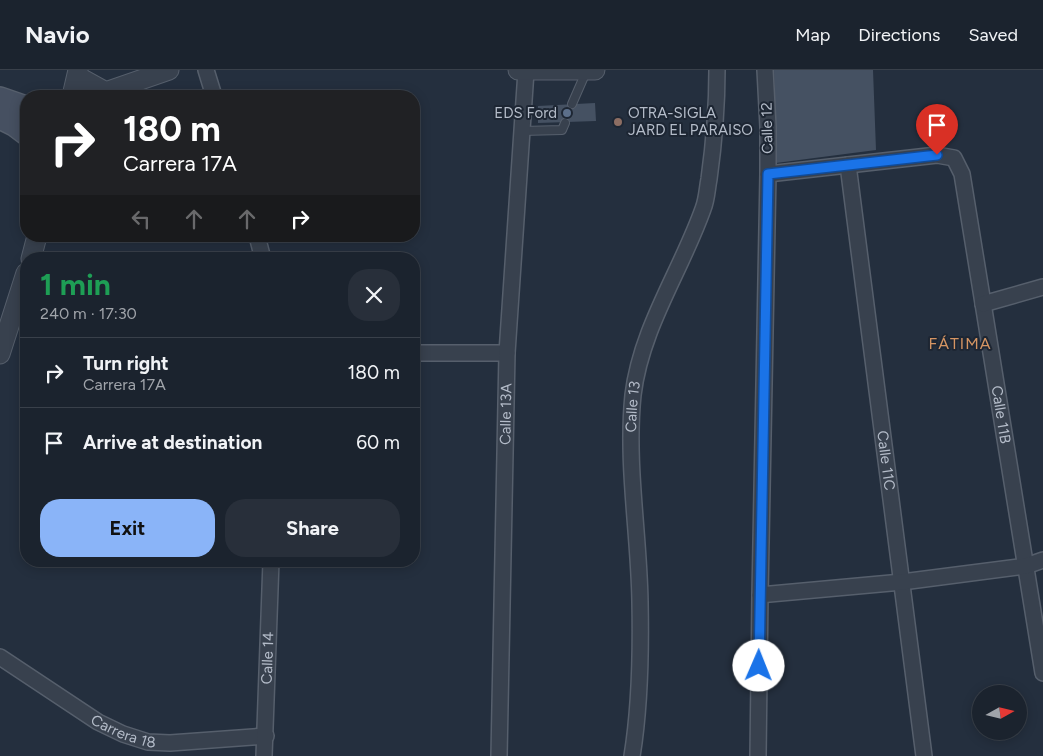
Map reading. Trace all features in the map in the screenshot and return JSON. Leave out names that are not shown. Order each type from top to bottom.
[{"type":"main road","points":[[0,98],[20,105]]},
{"type":"main road","points":[[0,118],[20,130]]},
{"type":"street","points":[[129,90],[169,70]]},
{"type":"street","points":[[206,70],[212,90]]},
{"type":"street","points":[[522,70],[595,70]]},
{"type":"street","name":"Calle 13A","points":[[499,756],[507,353],[522,131],[522,70]]},
{"type":"street","name":"Calle 13","points":[[632,756],[638,722],[640,602],[632,480],[631,432],[634,394],[644,345],[688,248],[704,206],[712,156],[717,70]]},
{"type":"street","name":"Calle 12","points":[[758,756],[768,174],[765,70]]},
{"type":"street","points":[[74,90],[78,73],[96,90]]},
{"type":"street","name":"Calle 11B","points":[[848,165],[937,155],[954,158],[962,174],[1043,673]]},
{"type":"street","points":[[768,174],[848,165]]},
{"type":"street","name":"Calle 11C","points":[[848,165],[924,756]]},
{"type":"street","points":[[983,304],[1043,287]]},
{"type":"street","points":[[0,354],[20,292]]},
{"type":"street","points":[[420,353],[507,353]]},
{"type":"street","points":[[760,595],[902,582],[1026,566],[1043,560]]},
{"type":"street","name":"Calle 14","points":[[264,756],[271,567]]},
{"type":"street","name":"Carrera 18","points":[[0,657],[98,722],[123,734],[148,742],[170,743],[266,736]]},
{"type":"lane","points":[[572,104],[587,71]]},
{"type":"lane","points":[[522,131],[562,130],[564,122]]},
{"type":"building","points":[[774,70],[873,70],[876,150],[776,163]]},
{"type":"building","name":"EDS Ford","points":[[595,103],[596,121],[538,123],[538,106]]},
{"type":"place","name":"EDS Ford","points":[[567,113]]},
{"type":"place","name":"OTRA-SIGLA JARD EL PARAISO","points":[[618,122]]},
{"type":"district","name":"FÁTIMA","points":[[960,343]]},
{"type":"route","points":[[759,666],[768,174],[937,155]]}]
